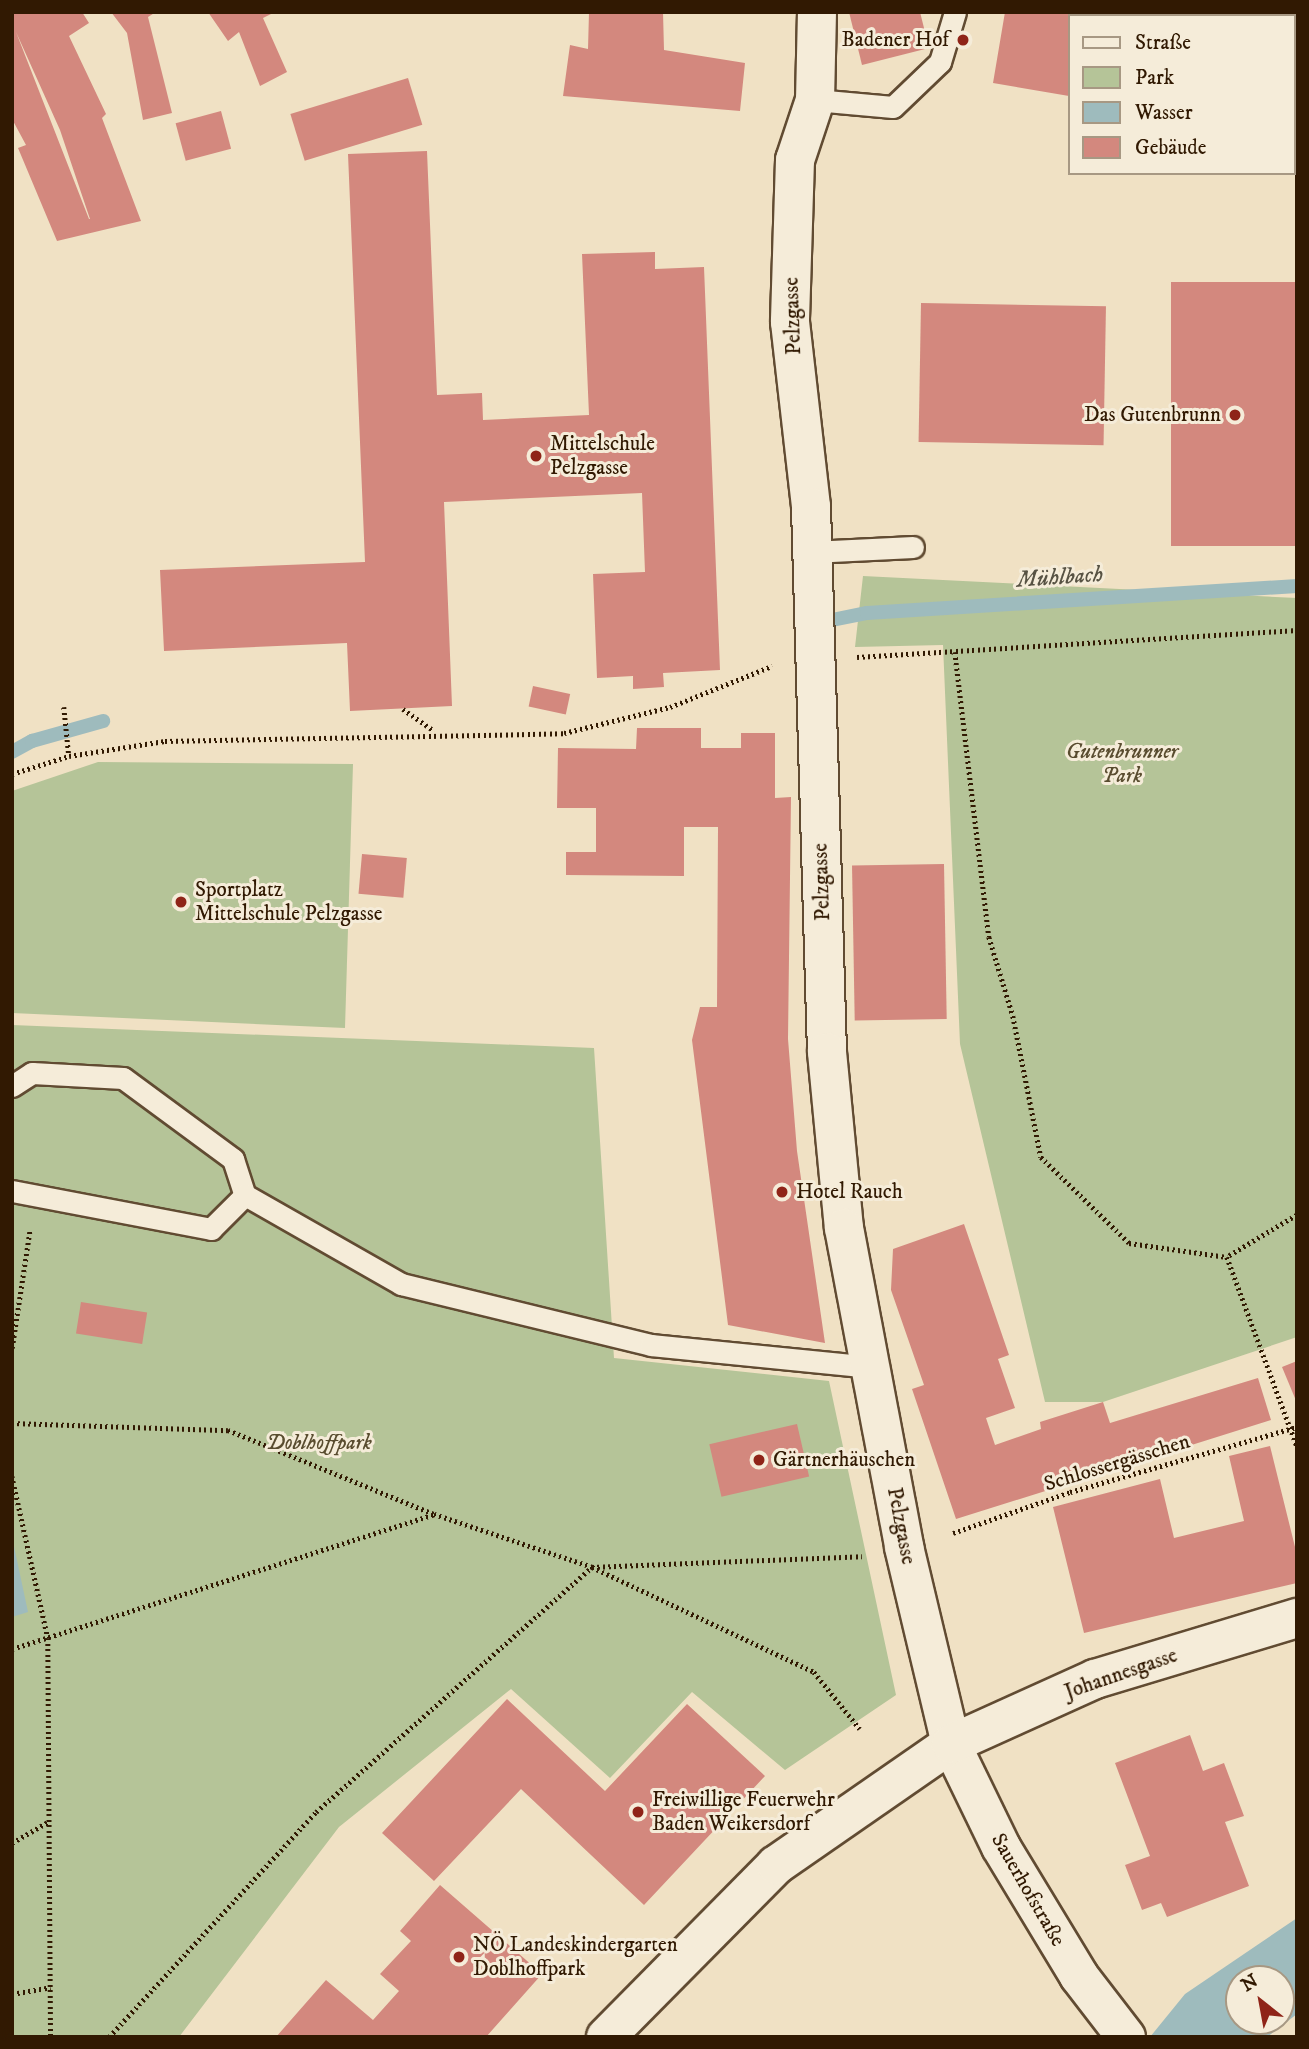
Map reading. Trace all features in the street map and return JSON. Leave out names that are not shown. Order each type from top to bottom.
[{"type":"street","name":"Pelzgasse","points":[[817,12],[815,100],[795,160],[790,322],[811,507],[827,1052],[844,1228],[904,1547],[951,1744]]},
{"type":"street","name":"Johannesgasse","points":[[606,2037],[776,1865],[951,1744],[1095,1679],[1297,1618]]},
{"type":"street","name":"Sauerhofstraße","points":[[951,1744],[1001,1847],[1079,1976],[1122,2033]]},
{"type":"lane","points":[[815,100],[893,107],[940,62],[955,12]]},
{"type":"lane","points":[[811,552],[913,547]]},
{"type":"lane","points":[[12,1086],[32,1073],[122,1078],[233,1159],[245,1195],[401,1284],[651,1345],[871,1367]]},
{"type":"lane","points":[[12,1191],[211,1229],[245,1195]]},
{"type":"path","points":[[12,774],[69,756],[165,741],[435,732],[564,733],[670,707],[762,668],[815,659],[1297,630]]},
{"type":"path","points":[[955,652],[989,937],[1013,1016],[1041,1157],[1129,1243],[1227,1257],[1297,1215]]},
{"type":"path","points":[[64,708],[69,756]]},
{"type":"path","points":[[403,709],[435,732]]},
{"type":"path","points":[[12,1348],[35,1197]]},
{"type":"path","points":[[1227,1257],[1294,1428],[1297,1446]]},
{"type":"path","points":[[12,1423],[228,1430],[434,1514],[592,1567],[814,1672],[860,1729]]},
{"type":"path","name":"Schlossergässchen","points":[[953,1533],[1070,1492],[1294,1428]]},
{"type":"path","points":[[12,1476],[48,1638],[51,2037]]},
{"type":"path","points":[[12,1649],[434,1514]]},
{"type":"path","points":[[109,2037],[316,1812],[592,1567],[866,1555]]},
{"type":"path","points":[[12,1843],[48,1822]]},
{"type":"path","points":[[12,1994],[50,1987]]},
{"type":"green space","name":"Gutenbrunner Park","points":[[863,576],[1297,598],[1297,1337],[1103,1402],[1045,1402],[960,1044],[943,645],[855,647]]},
{"type":"green space","name":"Sportplatz Mittelschule Pelzgasse","points":[[98,762],[353,764],[345,1028],[12,1013],[12,791]]},
{"type":"green space","name":"Doblhoffpark","points":[[12,1025],[594,1048],[614,1358],[829,1381],[896,1695],[785,1770],[692,1692],[610,1778],[511,1689],[339,1827],[179,2037],[12,2037]]},
{"type":"water","points":[[12,1537],[28,1612],[12,1617]]},
{"type":"water","points":[[1297,1918],[1295,2016],[1295,1965],[1228,1965]]},
{"type":"water","points":[[1225,1967],[1225,2035],[1270,2035],[1267,2037],[1150,2037],[1185,1994]]},
{"type":"building","points":[[17,12],[82,12],[89,23],[69,36],[106,114],[102,118],[141,221],[57,241],[18,148],[26,145],[12,119],[12,15]],"holes":[[[16,32],[60,130],[90,219]]]},
{"type":"building","points":[[111,12],[156,12],[148,17],[172,113],[143,120],[127,33]]},
{"type":"building","points":[[208,12],[275,12],[263,18],[287,72],[260,86],[239,32],[228,41]]},
{"type":"building","points":[[589,12],[663,12],[664,50],[745,63],[740,111],[563,96],[570,45],[588,49]]},
{"type":"building","points":[[849,12],[920,12],[929,48],[862,65]]},
{"type":"building","points":[[1005,12],[1116,12],[1068,14],[1068,96],[993,83]]},
{"type":"building","points":[[408,78],[422,125],[305,161],[290,114]]},
{"type":"building","points":[[221,111],[231,149],[186,161],[176,123]]},
{"type":"building","name":"Mittelschule Pelzgasse","points":[[427,151],[437,395],[482,393],[483,420],[589,415],[582,254],[655,252],[655,269],[704,267],[720,670],[663,673],[664,687],[633,689],[633,676],[597,678],[593,574],[645,572],[642,493],[444,502],[452,706],[350,711],[347,643],[164,651],[160,570],[365,562],[348,154]]},
{"type":"building","name":"Das Gutenbrunn","points":[[1171,282],[1297,282],[1297,546],[1171,546]]},
{"type":"building","points":[[921,303],[1106,306],[1104,445],[919,442]]},
{"type":"building","points":[[533,686],[570,694],[566,714],[529,707]]},
{"type":"building","points":[[637,728],[701,728],[701,748],[741,748],[741,733],[775,733],[775,798],[791,797],[788,1039],[797,1151],[825,1343],[728,1325],[692,1040],[700,1007],[717,1007],[718,827],[684,827],[684,876],[566,875],[566,852],[596,852],[596,808],[557,808],[558,748],[636,749]]},
{"type":"building","points":[[362,854],[407,858],[403,898],[359,894]]},
{"type":"building","points":[[944,864],[947,1019],[855,1021],[852,866]]},
{"type":"building","points":[[964,1224],[1009,1355],[998,1359],[1015,1408],[986,1418],[995,1445],[1041,1429],[1040,1422],[1103,1402],[1110,1423],[1258,1378],[1271,1420],[956,1519],[912,1389],[924,1385],[891,1290],[893,1249]]},
{"type":"building","points":[[81,1302],[147,1312],[142,1344],[76,1334]]},
{"type":"building","points":[[1297,1361],[1297,1403],[1282,1367]]},
{"type":"building","name":"Gärtnerhäuschen","points":[[797,1424],[809,1477],[721,1497],[709,1444]]},
{"type":"building","points":[[1270,1446],[1297,1555],[1297,1583],[1084,1633],[1053,1507],[1160,1479],[1174,1538],[1244,1521],[1229,1456]]},
{"type":"building","name":"Freiwillige Feuerwehr Baden Weikersdorf","points":[[507,1699],[605,1791],[687,1704],[765,1776],[644,1905],[521,1789],[434,1881],[382,1833]]},
{"type":"building","points":[[1190,1735],[1203,1771],[1224,1763],[1244,1816],[1225,1822],[1249,1886],[1167,1917],[1161,1903],[1142,1910],[1125,1865],[1150,1856],[1115,1763]]},
{"type":"building","name":"NÖ Landeskindergarten Doblhoffpark","points":[[440,1885],[542,1974],[486,2037],[276,2037],[326,1980],[373,2020],[399,1991],[380,1974],[411,1941],[400,1931]]},
{"type":"waterway","name":"Mühlbach","points":[[827,621],[867,613],[1297,586]]},
{"type":"waterway","name":"Mühlbach","points":[[12,752],[32,741],[103,721]]},
{"type":"place","name":"Badener Hof","points":[[963,40]]},
{"type":"place","name":"Das Gutenbrunn","points":[[1235,415]]},
{"type":"place","name":"Mittelschule Pelzgasse","points":[[536,456]]},
{"type":"place","name":"Sportplatz Mittelschule Pelzgasse","points":[[181,902]]},
{"type":"place","name":"Hotel Rauch","points":[[782,1192]]},
{"type":"place","name":"Gärtnerhäuschen","points":[[759,1460]]},
{"type":"place","name":"Freiwillige Feuerwehr Baden Weikersdorf","points":[[638,1812]]},
{"type":"place","name":"NÖ Landeskindergarten Doblhoffpark","points":[[459,1957]]}]
